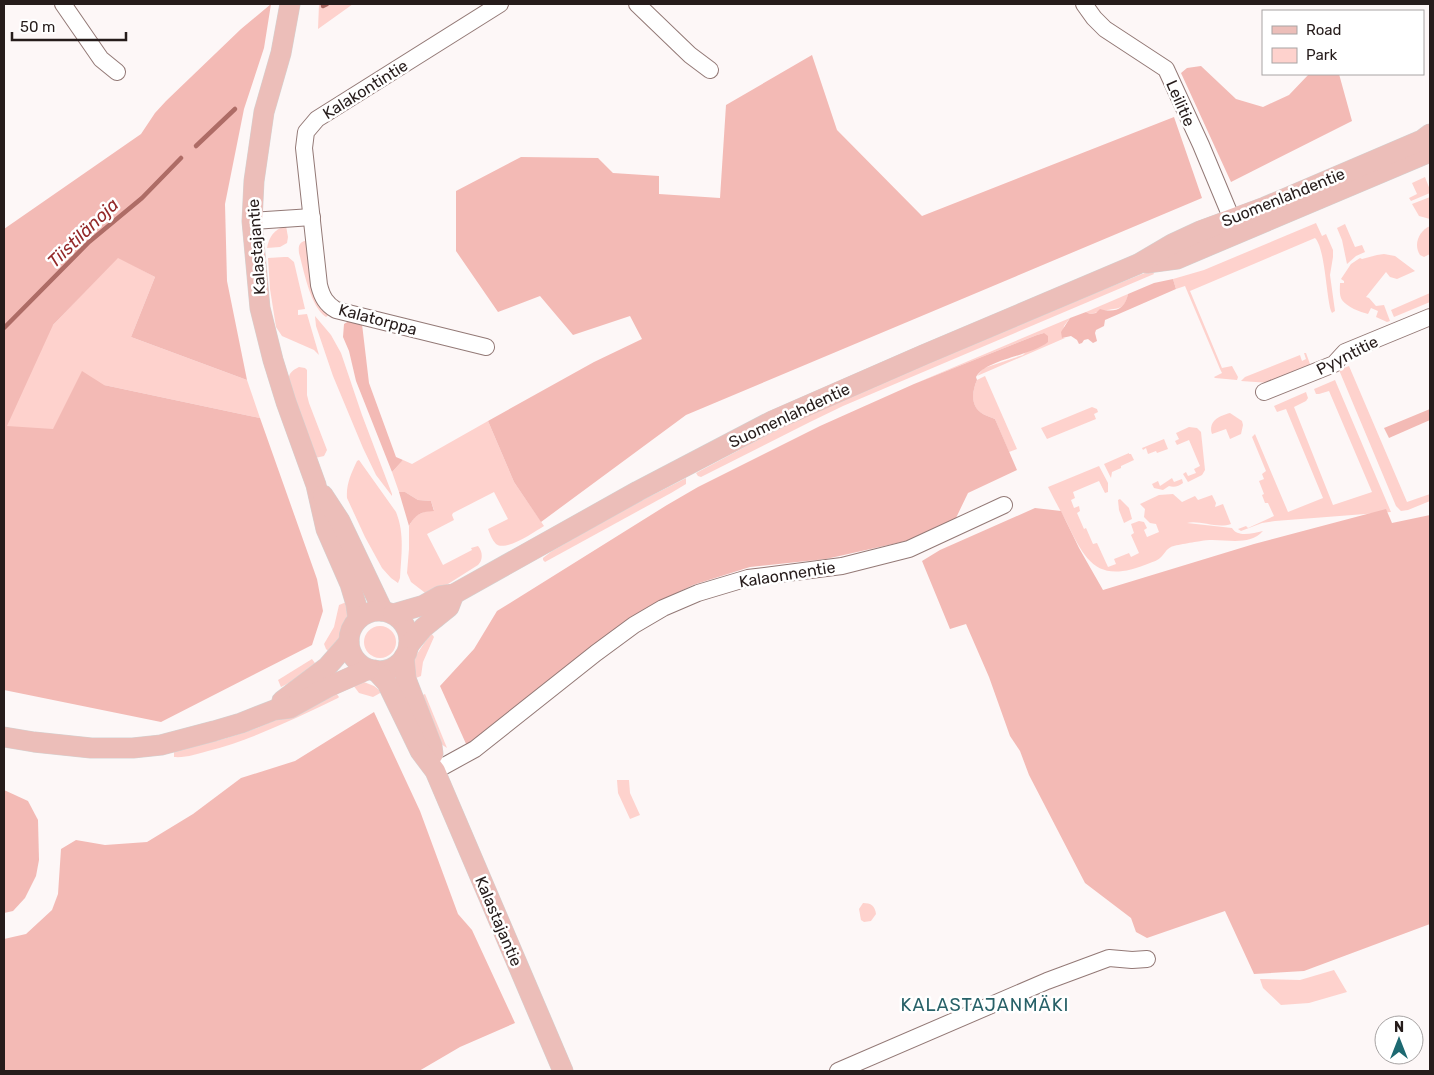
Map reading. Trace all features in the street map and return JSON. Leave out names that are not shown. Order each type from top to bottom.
[{"type":"main road","name":"Kalastajantie","points":[[290,4],[281,53],[264,112],[255,169],[252,221],[260,308],[286,402],[316,485],[326,529],[350,584],[358,619]]},
{"type":"main road","name":"Suomenlahdentie","points":[[1235,226],[1265,206],[1422,140],[1430,134]]},
{"type":"main road","name":"Suomenlahdentie","points":[[388,612],[424,604],[440,596],[454,594],[638,491],[772,421],[1138,264],[1172,244],[1235,226],[1430,152]]},
{"type":"main road","name":"Kalastajantie","points":[[316,485],[340,521],[388,612]]},
{"type":"main road","name":"Suomenlahdentie","points":[[406,651],[423,628],[449,607],[454,594]]},
{"type":"main road","points":[[4,737],[91,748],[133,748],[161,745],[242,723],[274,710],[290,708],[328,687],[372,670],[382,670],[395,666],[406,651],[409,638],[404,624],[388,612],[369,612],[358,619],[351,630],[349,642],[351,651],[361,665],[372,670]]},
{"type":"main road","points":[[274,710],[286,697],[327,667],[349,642]]},
{"type":"main road","name":"Kalastajantie","points":[[406,651],[406,679],[432,746],[435,771]]},
{"type":"main road","name":"Kalastajantie","points":[[372,670],[387,683],[420,751],[435,771],[563,1071]]},
{"type":"street","points":[[63,4],[101,59],[117,72]]},
{"type":"street","name":"Kalakontintie","points":[[312,217],[304,148],[306,132],[317,120],[500,4]]},
{"type":"street","points":[[637,4],[690,55],[710,70]]},
{"type":"street","name":"Leilitie","points":[[1084,4],[1105,29],[1166,69],[1235,226]]},
{"type":"street","points":[[252,221],[312,217]]},
{"type":"street","name":"Kalatorppa","points":[[312,217],[319,285],[323,298],[331,307],[336,310],[486,347]]},
{"type":"street","name":"Pyyntitie","points":[[1264,392],[1334,364],[1345,352],[1430,317]]},
{"type":"street","name":"Kalaonnentie","points":[[435,771],[475,749],[596,653],[634,625],[663,608],[698,593],[748,578],[842,566],[909,549],[1004,505]]},
{"type":"street","points":[[838,1071],[1047,981],[1109,958],[1147,959]]},
{"type":"green space","points":[[319,4],[353,4],[318,29]]},
{"type":"green space","points":[[1425,177],[1430,193],[1411,201],[1409,198],[1417,194],[1412,183]]},
{"type":"green space","points":[[1430,197],[1430,219],[1419,216],[1412,204]]},
{"type":"green space","points":[[1316,223],[1322,236],[1326,234],[1333,250],[1330,275],[1335,311],[1332,313],[1321,251],[1315,238],[1190,291],[1222,368],[1232,366],[1238,377],[1237,380],[1215,378],[1222,373],[1185,286],[1176,289],[1173,279],[1204,270]]},
{"type":"green space","points":[[1345,224],[1355,247],[1362,245],[1365,252],[1356,256],[1347,264],[1342,240],[1337,228]]},
{"type":"green space","points":[[286,226],[287,243],[280,247],[267,248],[273,234],[278,229]]},
{"type":"green space","points":[[1430,226],[1430,254],[1424,257],[1418,251],[1417,242],[1420,234]]},
{"type":"green space","points":[[308,240],[330,314],[326,317],[320,312],[312,297],[299,253],[300,244]]},
{"type":"green space","points":[[1384,254],[1395,256],[1415,271],[1397,279],[1390,277],[1386,272],[1366,297],[1376,306],[1384,305],[1390,321],[1387,322],[1376,317],[1378,311],[1371,308],[1368,314],[1358,311],[1344,303],[1340,296],[1340,283],[1344,283],[1341,279],[1351,264],[1360,258]]},
{"type":"green space","points":[[118,257],[155,277],[131,337],[247,380],[260,418],[104,385],[4,538],[4,339],[53,325]]},
{"type":"green space","points":[[288,257],[294,262],[305,309],[298,310],[298,315],[307,314],[319,355],[314,350],[282,336],[276,327],[270,289],[268,258]]},
{"type":"green space","points":[[1152,270],[1154,274],[843,406],[701,477],[696,473],[831,404]]},
{"type":"green space","points":[[1430,293],[1430,302],[1394,317],[1391,310]]},
{"type":"green space","points":[[1128,294],[1125,303],[1121,307],[1090,314],[1086,312]]},
{"type":"green space","points":[[315,316],[331,335],[341,353],[392,496],[376,475],[363,448],[333,376],[316,326]]},
{"type":"green space","points":[[1070,318],[1064,326],[1062,338],[1065,338],[977,376],[984,368],[1023,355],[1044,333],[914,384]]},
{"type":"green space","points":[[1304,353],[1306,353],[1310,364],[1309,367],[1270,383],[1241,381],[1245,377],[1300,355],[1302,361],[1306,359]]},
{"type":"green space","points":[[1349,366],[1407,502],[1430,494],[1430,501],[1408,510],[1401,511],[1396,506],[1339,370]]},
{"type":"green space","points":[[299,367],[307,370],[307,395],[327,450],[324,456],[315,458],[288,382],[291,373]]},
{"type":"green space","points":[[985,376],[1017,449],[1009,452],[995,419],[979,411],[974,403],[975,384],[977,380]]},
{"type":"green space","points":[[1335,380],[1391,512],[1275,521],[1262,523],[1241,531],[1238,529],[1246,526],[1248,528],[1274,516],[1262,495],[1264,494],[1259,481],[1264,479],[1262,474],[1266,471],[1252,437],[1255,434],[1288,512],[1323,498],[1286,409],[1277,412],[1274,406],[1306,392],[1308,398],[1306,401],[1294,407],[1333,505],[1372,492],[1329,391],[1316,394],[1314,389]]},
{"type":"green space","points":[[1092,407],[1097,409],[1098,412],[1094,414],[1096,419],[1047,439],[1041,428]]},
{"type":"green space","points":[[1230,413],[1242,421],[1241,434],[1230,439],[1226,429],[1212,434],[1213,422]]},
{"type":"green space","points":[[488,421],[514,482],[544,526],[513,543],[501,546],[496,544],[488,529],[508,519],[494,492],[453,513],[454,520],[427,534],[443,565],[472,550],[471,548],[478,546],[482,553],[482,558],[478,565],[429,596],[411,582],[407,573],[409,526],[415,516],[434,510],[431,501],[418,500],[405,492],[399,492],[392,472],[403,460],[412,464]]},
{"type":"green space","points":[[1189,427],[1197,428],[1201,432],[1205,470],[1202,475],[1188,482],[1183,474],[1186,472],[1188,476],[1196,473],[1194,469],[1200,466],[1189,440],[1177,445],[1175,441],[1179,439],[1176,433]]},
{"type":"green space","points":[[1164,439],[1168,449],[1148,454],[1146,448],[1143,450],[1142,448]]},
{"type":"green space","points":[[1129,453],[1134,460],[1112,472],[1111,478],[1104,464]]},
{"type":"green space","points":[[359,460],[396,512],[399,520],[402,545],[398,583],[382,568],[347,498],[349,479]]},
{"type":"green space","points":[[1099,466],[1108,483],[1108,492],[1105,493],[1099,481],[1073,492],[1075,498],[1071,500],[1074,508],[1079,506],[1080,511],[1077,513],[1084,529],[1086,528],[1093,544],[1097,543],[1108,567],[1116,564],[1114,559],[1129,553],[1131,557],[1139,553],[1131,535],[1134,533],[1131,524],[1139,521],[1144,522],[1147,528],[1144,530],[1147,537],[1159,532],[1156,524],[1150,523],[1144,517],[1145,509],[1140,504],[1159,495],[1173,494],[1182,502],[1195,496],[1198,500],[1212,495],[1216,503],[1215,507],[1223,504],[1231,524],[1220,526],[1187,523],[1232,528],[1242,534],[1263,531],[1257,536],[1242,541],[1209,540],[1177,545],[1169,548],[1159,559],[1151,563],[1133,569],[1107,571],[1088,559],[1048,487]]},
{"type":"green space","points":[[686,478],[686,484],[671,493],[545,562],[543,560],[552,551],[627,508]]},
{"type":"green space","points":[[1172,478],[1174,482],[1182,479],[1183,483],[1173,487],[1169,486],[1163,490],[1154,488],[1152,484],[1158,481],[1160,486]]},
{"type":"green space","points":[[1120,499],[1129,508],[1132,519],[1124,523],[1119,510],[1118,500]]},
{"type":"green space","points":[[349,601],[344,628],[330,653],[324,644],[334,627],[339,605]]},
{"type":"green space","points":[[380,626],[386,627],[391,631],[395,636],[395,648],[391,653],[386,657],[380,658],[374,657],[369,653],[365,648],[364,642],[365,636],[369,631],[374,627]]},
{"type":"green space","points":[[431,633],[434,637],[423,662],[421,676],[411,680],[412,664]]},
{"type":"green space","points":[[312,659],[317,666],[281,687],[278,680]]},
{"type":"green space","points":[[359,680],[374,686],[382,692],[373,697],[359,693],[350,681]]},
{"type":"green space","points":[[334,690],[338,698],[274,728],[191,756],[174,757],[174,751],[216,741],[257,728]]},
{"type":"green space","points":[[425,694],[447,748],[438,742],[418,697]]},
{"type":"green space","points":[[617,780],[629,780],[630,793],[640,815],[630,819],[618,793]]},
{"type":"green space","points":[[863,903],[870,904],[875,909],[876,914],[871,921],[864,922],[861,920],[859,909]]},
{"type":"green space","points":[[1334,970],[1347,992],[1309,1003],[1281,1005],[1263,988],[1260,979],[1300,980]]},
{"type":"shaded area","points":[[271,4],[264,48],[244,109],[225,204],[227,281],[247,380],[131,337],[155,277],[118,258],[53,325],[7,426],[53,429],[82,371],[104,385],[260,418],[317,579],[323,611],[312,645],[161,722],[4,690],[4,229],[141,134],[155,113],[166,101],[241,29]]},
{"type":"shaded area","points":[[812,55],[837,130],[922,216],[1174,117],[1202,198],[686,415],[541,522],[514,482],[488,421],[594,362],[642,339],[630,316],[573,335],[540,296],[498,312],[456,251],[456,191],[521,157],[598,158],[613,173],[659,176],[659,194],[720,198],[726,105]]},
{"type":"shaded area","points":[[1201,66],[1236,99],[1263,107],[1289,95],[1308,75],[1339,75],[1352,121],[1231,182],[1181,73],[1187,68]]},
{"type":"shaded area","points":[[1173,279],[1176,289],[1105,320],[1104,326],[1096,330],[1097,341],[1093,343],[1088,339],[1079,344],[1071,336],[1062,338],[1061,332],[1070,318],[1086,312],[1090,314],[1096,313],[1100,309],[1110,311],[1118,309],[1124,304],[1128,294],[1154,283]]},
{"type":"shaded area","points":[[349,321],[362,324],[369,383],[396,457],[403,460],[392,472],[356,381],[349,351],[343,337],[344,324]]},
{"type":"shaded area","points":[[1044,333],[1048,336],[1048,342],[1031,351],[989,366],[976,377],[974,403],[979,411],[995,419],[1017,470],[968,493],[955,520],[906,541],[826,559],[750,567],[693,585],[646,608],[467,746],[440,686],[474,649],[497,611],[698,487],[820,426],[914,384]]},
{"type":"shaded area","points":[[1430,409],[1430,420],[1389,438],[1384,428]]},
{"type":"shaded area","points":[[399,492],[405,492],[418,500],[431,501],[434,511],[419,514],[409,526]]},
{"type":"shaded area","points":[[1035,508],[1061,511],[1103,590],[1254,544],[1386,509],[1392,523],[1430,515],[1430,924],[1304,971],[1254,974],[1225,911],[1147,938],[1136,932],[1131,918],[1085,883],[1029,775],[1020,751],[1010,736],[989,677],[966,624],[950,629],[922,561],[940,550]]},
{"type":"shaded area","points":[[374,712],[420,811],[458,914],[472,930],[515,1023],[460,1047],[419,1071],[4,1071],[4,939],[26,934],[52,910],[58,894],[61,849],[76,840],[105,845],[147,842],[193,814],[241,778],[295,761]]},
{"type":"shaded area","points":[[4,790],[28,801],[38,820],[39,860],[36,876],[25,898],[13,911],[4,913]]},
{"type":"waterway","name":"Tiistilänoja","points":[[323,6],[327,4]]},
{"type":"waterway","name":"Tiistilänoja","points":[[196,146],[235,109]]},
{"type":"waterway","name":"Tiistilänoja","points":[[4,328],[89,242],[142,198],[181,158]]},
{"type":"district","name":"KALASTAJANMÄKI","points":[[985,1005]]}]
